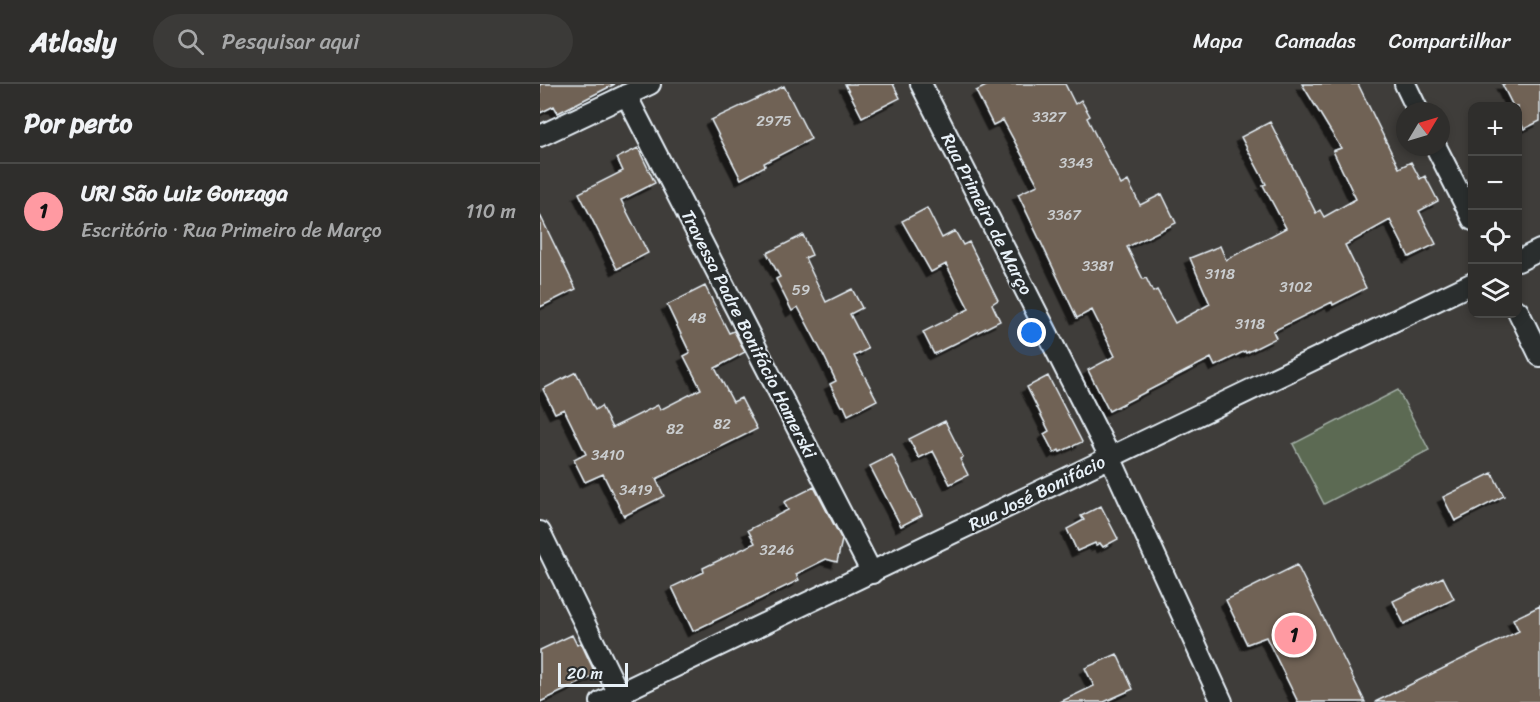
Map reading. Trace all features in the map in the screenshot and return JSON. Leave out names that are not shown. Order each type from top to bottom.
[{"type":"street","points":[[540,136],[650,84]]},
{"type":"street","name":"Rua Primeiro de Março","points":[[921,84],[1110,457],[1222,702]]},
{"type":"street","points":[[1405,84],[1414,102]]},
{"type":"street","name":"Travessa Padre Bonifácio Hamerski","points":[[626,95],[872,573]]},
{"type":"street","points":[[1441,156],[1468,210]]},
{"type":"street","points":[[1522,259],[1540,250]]},
{"type":"street","name":"Rua José Bonifácio","points":[[601,702],[621,698],[1110,457],[1468,285]]},
{"type":"street","points":[[1522,318],[1540,357]]},
{"type":"street","points":[[540,532],[621,698]]},
{"type":"green space","points":[[1398,390],[1429,450],[1324,504],[1293,444]]},
{"type":"building","points":[[540,84],[615,84],[558,113],[554,106],[540,113]]},
{"type":"building","points":[[845,84],[893,84],[900,98],[862,117]]},
{"type":"building","points":[[990,84],[1065,84],[1075,104],[1081,100],[1090,116],[1087,118],[1121,185],[1128,181],[1140,205],[1162,194],[1176,223],[1127,247],[1143,279],[1146,278],[1153,292],[1157,290],[1175,323],[1210,304],[1190,258],[1220,246],[1226,260],[1286,228],[1241,137],[1270,122],[1316,213],[1320,210],[1324,217],[1356,199],[1333,151],[1341,148],[1302,84],[1358,84],[1399,168],[1411,162],[1420,179],[1425,176],[1438,201],[1419,211],[1436,244],[1409,257],[1390,220],[1345,245],[1366,288],[1273,331],[1276,338],[1246,353],[1245,351],[1215,366],[1211,358],[1109,411],[1088,370],[1115,356],[1092,310],[1077,318],[1018,194],[1038,185],[1003,120],[993,125],[976,91]]},
{"type":"building","points":[[1502,84],[1540,84],[1540,121],[1524,129],[1522,102],[1511,102]]},
{"type":"building","points":[[784,86],[811,139],[764,163],[765,166],[741,179],[711,120]]},
{"type":"building","points":[[638,148],[655,183],[621,200],[648,253],[617,269],[579,193],[623,171],[617,158]]},
{"type":"building","points":[[927,208],[942,238],[955,231],[963,245],[969,242],[998,300],[992,304],[1000,321],[934,354],[923,332],[969,309],[946,264],[931,272],[902,221]]},
{"type":"building","points":[[540,215],[576,289],[540,307]]},
{"type":"building","points":[[803,235],[812,255],[805,258],[826,302],[852,289],[862,308],[850,314],[868,349],[854,356],[877,400],[848,415],[830,384],[836,381],[824,356],[798,307],[792,311],[776,279],[780,277],[767,253]]},
{"type":"building","points":[[705,286],[729,333],[734,331],[745,352],[715,368],[733,402],[741,398],[757,429],[656,479],[664,496],[624,516],[603,474],[585,482],[574,460],[586,454],[564,409],[555,413],[543,389],[576,372],[595,410],[601,406],[612,428],[658,405],[660,410],[701,389],[684,356],[690,353],[667,305]]},
{"type":"building","points":[[1048,376],[1082,442],[1054,453],[1044,434],[1049,431],[1027,387]]},
{"type":"building","points":[[945,421],[963,457],[960,459],[968,475],[950,484],[933,451],[919,458],[909,439]]},
{"type":"building","points":[[892,455],[922,515],[901,526],[870,466]]},
{"type":"building","points":[[1492,473],[1504,496],[1455,521],[1443,497]]},
{"type":"building","points":[[814,487],[842,540],[837,562],[826,559],[796,574],[799,580],[693,631],[672,587],[704,572],[703,568],[755,543],[748,530],[788,510],[784,502]]},
{"type":"building","points":[[1101,506],[1118,539],[1103,547],[1100,543],[1096,545],[1095,543],[1077,551],[1067,529],[1084,520],[1081,516]]},
{"type":"building","points":[[1297,565],[1365,702],[1298,702],[1266,637],[1247,644],[1226,600]]},
{"type":"building","points":[[1443,577],[1454,599],[1404,624],[1393,601]]},
{"type":"building","points":[[1540,606],[1540,702],[1375,702],[1519,631],[1513,619]]},
{"type":"building","points":[[572,635],[577,645],[581,643],[596,675],[540,702],[540,650]]},
{"type":"building","points":[[1117,654],[1133,689],[1104,702],[1060,702],[1094,686],[1085,668]]},
{"type":"place","name":"URI São Luiz Gonzaga","points":[[1294,635]]}]
